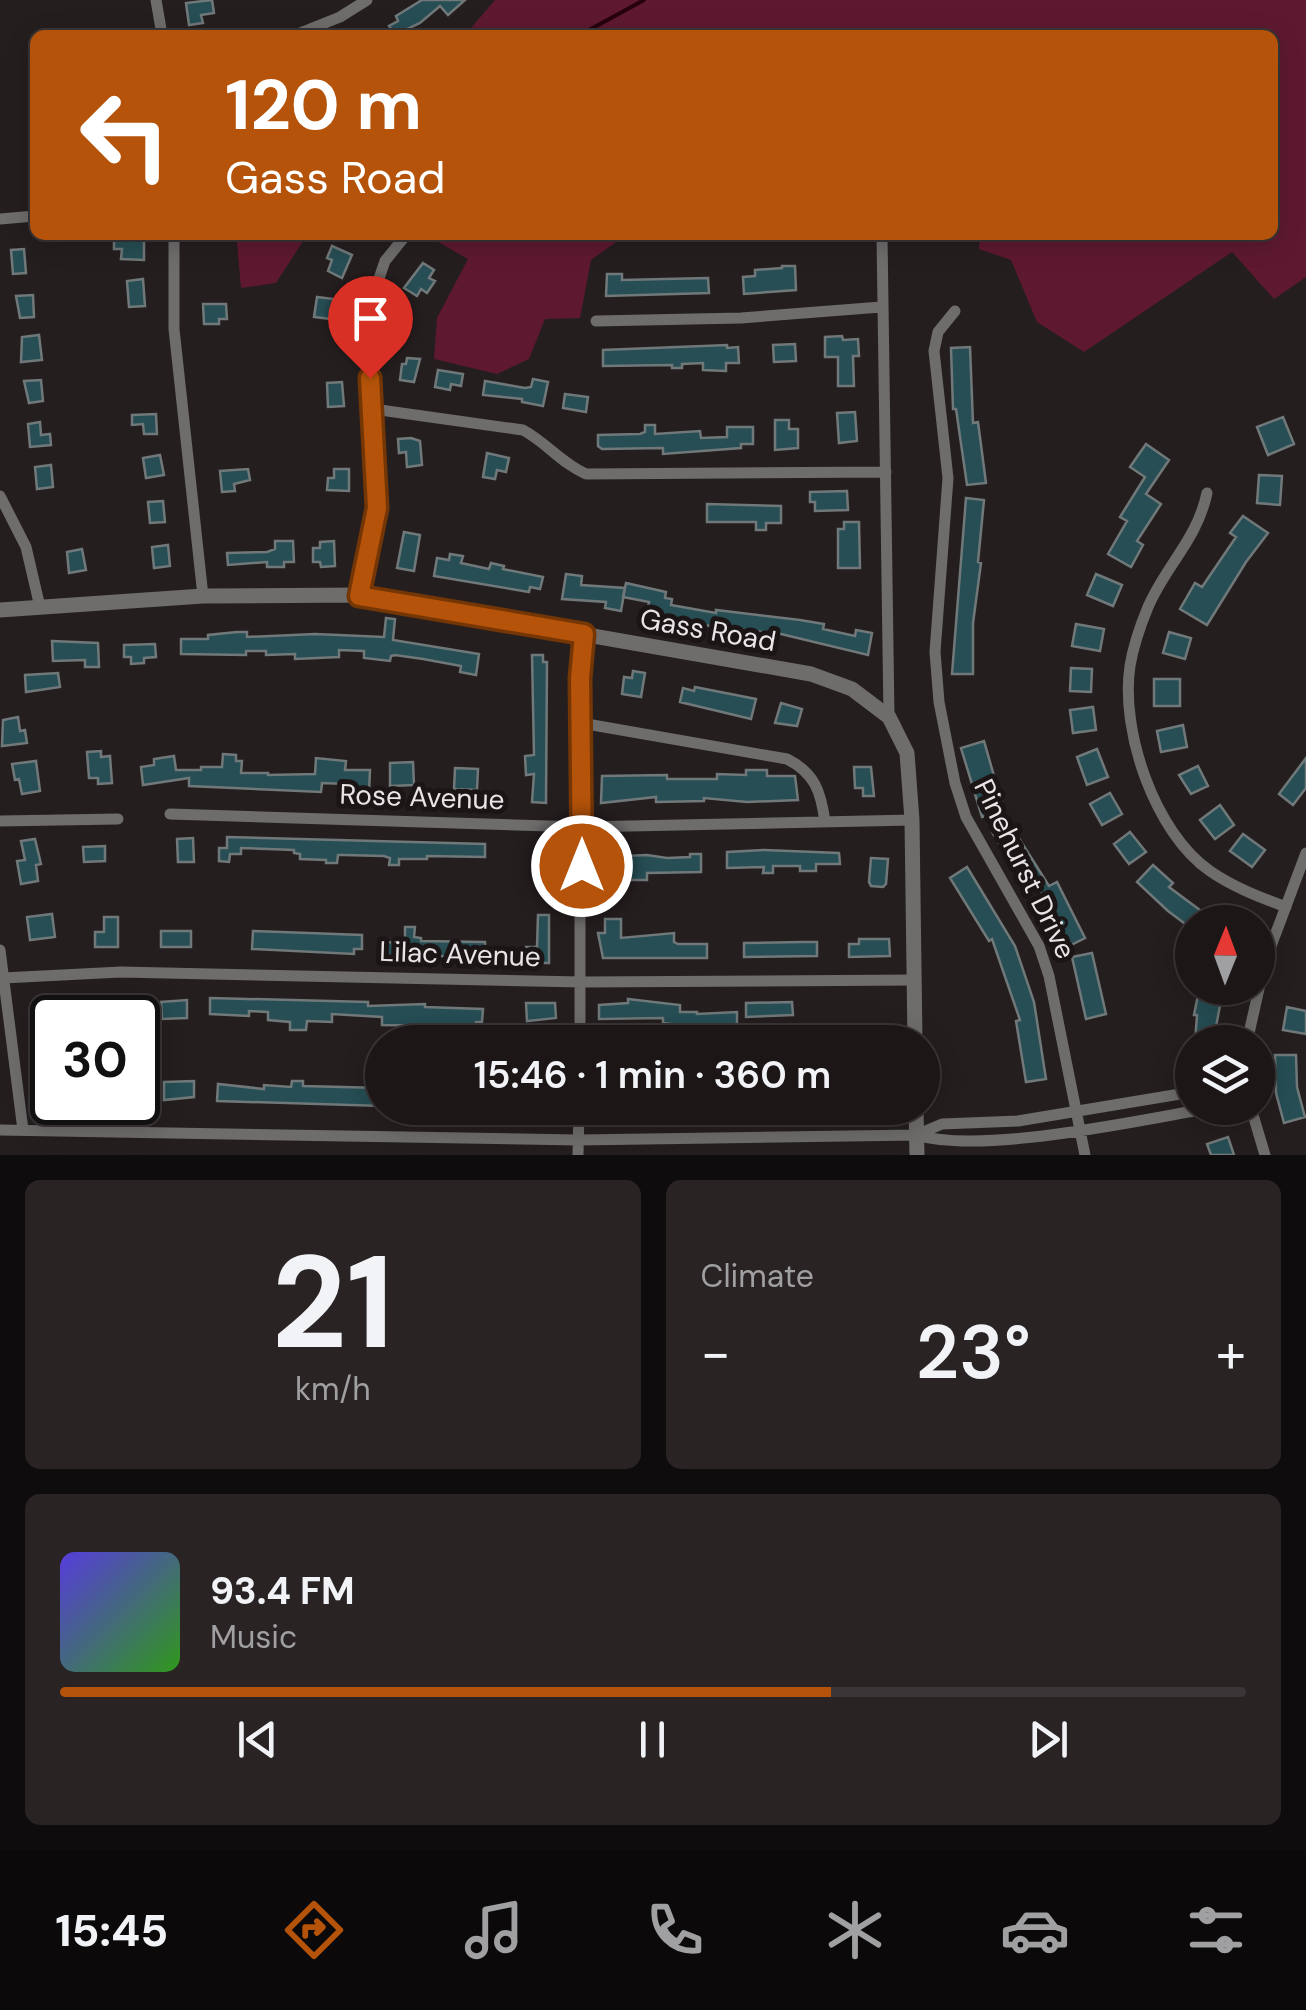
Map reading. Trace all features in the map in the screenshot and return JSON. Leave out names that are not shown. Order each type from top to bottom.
[{"type":"street","points":[[156,0],[161,30]]},
{"type":"street","points":[[308,30],[368,0]]},
{"type":"street","points":[[0,219],[30,216]]},
{"type":"street","points":[[174,240],[174,329],[202,596]]},
{"type":"street","points":[[359,596],[377,508],[366,316],[385,261],[402,240]]},
{"type":"street","points":[[882,240],[889,717],[907,753],[916,1025]]},
{"type":"street","points":[[596,320],[741,318],[881,307]]},
{"type":"street","name":"Pinehurst Drive","points":[[955,310],[938,332],[934,351],[948,478],[935,652],[940,702],[955,784],[966,817],[1039,946],[1049,976],[1085,1155]]},
{"type":"street","points":[[373,409],[523,430],[544,442],[565,465],[586,474],[886,472]]},
{"type":"street","points":[[1206,493],[1201,520],[1148,606],[1130,666],[1130,708],[1141,770],[1172,832],[1207,870],[1286,908]]},
{"type":"street","points":[[0,496],[26,548],[40,607]]},
{"type":"street","name":"Gass Road","points":[[0,610],[202,596],[359,596],[811,674],[852,690],[889,717]]},
{"type":"street","points":[[581,1025],[584,634]]},
{"type":"street","points":[[581,723],[787,759],[804,767],[814,779],[825,822]]},
{"type":"street","name":"Rose Avenue","points":[[170,814],[581,827],[912,820]]},
{"type":"street","points":[[0,820],[118,819]]},
{"type":"street","points":[[1252,1025],[1263,972],[1306,852]]},
{"type":"street","points":[[0,950],[22,1130]]},
{"type":"street","name":"Lilac Avenue","points":[[4,978],[121,972],[582,982],[915,980]]},
{"type":"street","points":[[916,1135],[942,1124],[1018,1121],[1175,1095]]},
{"type":"street","points":[[0,1130],[578,1140],[916,1135],[938,1142],[956,1142],[1018,1139],[1175,1114]]},
{"type":"street","points":[[578,1125],[578,1155]]},
{"type":"street","points":[[916,1125],[917,1155]]},
{"type":"street","points":[[1255,1125],[1265,1155]]},
{"type":"shaded area","points":[[495,0],[1306,0],[1306,277],[1274,299],[1232,252],[1084,352],[1037,322],[1011,260],[979,249],[980,240],[1278,240],[1278,30],[469,30]]},
{"type":"shaded area","points":[[304,240],[276,283],[241,288],[237,243]]},
{"type":"shaded area","points":[[435,240],[619,240],[591,260],[580,318],[545,319],[529,359],[497,374],[434,359],[437,318],[468,259]]},
{"type":"building","points":[[212,0],[214,13],[201,15],[203,23],[189,25],[186,3]]},
{"type":"building","points":[[422,0],[465,0],[448,15],[440,6],[405,30],[392,30],[389,26],[398,21],[396,16]]},
{"type":"building","points":[[114,240],[144,240],[144,260],[121,259],[122,249],[114,249]]},
{"type":"building","points":[[332,246],[352,255],[342,278],[328,271],[332,260],[327,258]]},
{"type":"building","points":[[24,249],[26,273],[13,274],[11,250]]},
{"type":"building","points":[[423,263],[434,270],[429,278],[435,281],[427,293],[421,289],[417,296],[404,288]]},
{"type":"building","points":[[795,266],[796,290],[744,294],[743,277],[755,276],[755,270]]},
{"type":"building","points":[[607,274],[622,274],[622,280],[708,278],[709,293],[606,296]]},
{"type":"building","points":[[143,279],[145,306],[129,307],[127,281]]},
{"type":"building","points":[[33,295],[34,317],[20,318],[16,296]]},
{"type":"building","points":[[317,297],[334,299],[331,319],[314,317]]},
{"type":"building","points":[[203,304],[226,304],[227,319],[219,319],[219,324],[204,324]]},
{"type":"building","points":[[39,335],[42,360],[21,362],[22,337]]},
{"type":"building","points":[[842,336],[843,340],[858,339],[859,356],[853,356],[854,386],[838,386],[838,357],[825,357],[825,337]]},
{"type":"building","points":[[795,344],[796,361],[774,362],[773,345]]},
{"type":"building","points":[[738,347],[739,363],[726,363],[726,371],[703,370],[703,363],[682,364],[682,368],[603,366],[603,350]]},
{"type":"building","points":[[970,347],[973,423],[978,422],[986,483],[967,485],[953,409],[951,348]]},
{"type":"building","points":[[407,358],[420,359],[414,382],[400,380]]},
{"type":"building","points":[[438,370],[463,374],[461,386],[451,384],[450,390],[435,387]]},
{"type":"building","points":[[533,379],[548,382],[543,406],[522,399],[483,395],[485,381],[525,388],[531,387]]},
{"type":"building","points":[[41,380],[43,401],[29,403],[24,381]]},
{"type":"building","points":[[342,382],[344,406],[328,407],[327,383]]},
{"type":"building","points":[[565,394],[588,397],[586,412],[563,408]]},
{"type":"building","points":[[855,412],[857,441],[839,443],[837,413]]},
{"type":"building","points":[[156,414],[157,434],[144,434],[143,424],[132,425],[132,415]]},
{"type":"building","points":[[1283,417],[1294,444],[1268,455],[1257,427]]},
{"type":"building","points":[[775,420],[789,420],[789,429],[798,429],[798,448],[775,450]]},
{"type":"building","points":[[40,422],[41,435],[50,434],[51,445],[30,447],[28,424]]},
{"type":"building","points":[[645,425],[655,425],[655,434],[700,431],[701,438],[727,437],[727,427],[753,427],[753,444],[663,454],[663,448],[598,446],[598,435],[640,434],[645,432]]},
{"type":"building","points":[[398,439],[420,441],[422,465],[407,467],[406,452],[399,453]]},
{"type":"building","points":[[1146,444],[1169,460],[1146,494],[1161,504],[1137,541],[1143,545],[1131,567],[1108,554],[1127,521],[1120,517],[1145,477],[1130,467]]},
{"type":"building","points":[[487,453],[509,458],[506,472],[497,470],[495,479],[483,477]]},
{"type":"building","points":[[160,455],[164,475],[146,478],[143,458]]},
{"type":"building","points":[[51,465],[53,487],[37,489],[35,467]]},
{"type":"building","points":[[248,469],[250,480],[234,484],[235,491],[222,492],[220,471]]},
{"type":"building","points":[[334,469],[349,469],[349,491],[327,490]]},
{"type":"building","points":[[1259,475],[1282,476],[1280,505],[1257,503]]},
{"type":"building","points":[[847,491],[848,510],[815,511],[815,502],[810,502],[810,492]]},
{"type":"building","points":[[966,498],[984,500],[973,623],[973,674],[952,674]]},
{"type":"building","points":[[163,501],[165,522],[150,523],[148,502]]},
{"type":"building","points":[[707,504],[781,506],[781,523],[766,523],[766,530],[756,530],[756,522],[707,522]]},
{"type":"building","points":[[1243,516],[1268,533],[1207,625],[1180,609],[1195,583],[1202,587],[1236,537],[1230,533]]},
{"type":"building","points":[[844,522],[859,522],[860,568],[838,568],[838,529],[844,529]]},
{"type":"building","points":[[404,532],[420,535],[414,571],[397,568]]},
{"type":"building","points":[[275,541],[293,541],[294,562],[284,562],[284,567],[267,567],[267,562],[228,565],[227,553],[267,552],[275,549]]},
{"type":"building","points":[[334,541],[335,566],[321,567],[320,562],[313,562],[313,548],[320,548],[320,542]]},
{"type":"building","points":[[168,545],[170,566],[154,568],[152,547]]},
{"type":"building","points":[[82,549],[86,570],[69,573],[67,552]]},
{"type":"building","points":[[450,554],[463,556],[461,563],[489,569],[491,563],[543,577],[540,589],[530,587],[529,592],[434,576],[437,558],[449,560]]},
{"type":"building","points":[[566,574],[582,576],[581,585],[625,588],[621,611],[605,608],[606,602],[562,599]]},
{"type":"building","points":[[1096,574],[1122,585],[1113,606],[1087,595]]},
{"type":"building","points":[[626,583],[666,592],[665,598],[672,599],[671,605],[824,624],[823,629],[855,636],[856,630],[872,633],[868,655],[781,634],[734,631],[647,613],[649,602],[623,597]]},
{"type":"building","points":[[386,618],[395,619],[393,640],[479,654],[476,675],[460,672],[461,666],[423,659],[395,655],[390,661],[364,658],[364,651],[339,650],[339,657],[295,659],[295,654],[266,655],[266,651],[246,651],[246,655],[181,654],[181,639],[208,639],[208,635],[237,632],[247,632],[247,637],[384,637]]},
{"type":"building","points":[[1076,624],[1104,629],[1100,651],[1072,646]]},
{"type":"building","points":[[1169,632],[1191,638],[1185,659],[1163,653]]},
{"type":"building","points":[[52,641],[98,643],[99,667],[85,667],[85,660],[53,661]]},
{"type":"building","points":[[155,644],[156,657],[144,658],[144,663],[131,664],[131,657],[124,657],[124,645]]},
{"type":"building","points":[[532,655],[543,655],[543,662],[547,662],[546,803],[532,802],[534,774],[526,775],[525,756],[534,755]]},
{"type":"building","points":[[1071,668],[1092,669],[1091,692],[1070,691]]},
{"type":"building","points":[[633,671],[645,673],[641,697],[622,694],[624,677],[632,678]]},
{"type":"building","points":[[58,673],[60,687],[26,692],[25,675]]},
{"type":"building","points":[[1154,679],[1180,679],[1180,706],[1154,706]]},
{"type":"building","points":[[695,687],[756,699],[751,719],[680,702],[683,688],[694,691]]},
{"type":"building","points":[[781,703],[802,709],[797,726],[775,723]]},
{"type":"building","points":[[1093,707],[1096,730],[1073,733],[1070,710]]},
{"type":"building","points":[[18,717],[27,743],[2,746],[3,720]]},
{"type":"building","points":[[1183,725],[1187,747],[1161,752],[1157,731]]},
{"type":"building","points":[[984,741],[1004,811],[982,817],[961,748]]},
{"type":"building","points":[[1097,749],[1108,777],[1087,785],[1077,757]]},
{"type":"building","points":[[101,751],[101,757],[110,756],[112,783],[98,784],[98,778],[89,778],[87,752]]},
{"type":"building","points":[[223,754],[236,755],[236,761],[242,761],[241,773],[268,775],[315,774],[316,758],[346,761],[345,770],[370,770],[369,793],[356,793],[356,788],[347,784],[322,783],[321,792],[189,786],[189,778],[143,785],[141,767],[154,765],[154,759],[174,756],[176,770],[201,770],[222,767]]},
{"type":"building","points":[[1306,758],[1306,788],[1293,805],[1279,794]]},
{"type":"building","points":[[36,761],[40,791],[22,794],[12,764]]},
{"type":"building","points":[[413,762],[414,785],[390,786],[390,763]]},
{"type":"building","points":[[1198,766],[1208,786],[1191,794],[1179,775]]},
{"type":"building","points":[[854,767],[871,767],[874,796],[863,796],[863,788],[855,788]]},
{"type":"building","points":[[455,768],[478,769],[477,790],[454,789]]},
{"type":"building","points":[[746,770],[767,770],[767,776],[795,776],[798,800],[747,802],[704,798],[656,802],[656,797],[601,803],[602,776],[717,779],[717,774],[746,775]]},
{"type":"building","points":[[1110,793],[1122,814],[1102,825],[1090,804]]},
{"type":"building","points":[[1220,805],[1234,825],[1215,839],[1200,820]]},
{"type":"building","points":[[1008,821],[1049,886],[1057,882],[1085,938],[1069,946],[1033,877],[1024,883],[992,832]]},
{"type":"building","points":[[1130,832],[1146,852],[1129,864],[1114,844]]},
{"type":"building","points":[[1243,834],[1265,850],[1252,867],[1230,851]]},
{"type":"building","points":[[227,837],[485,844],[485,857],[427,856],[399,859],[399,865],[389,865],[390,858],[384,856],[338,855],[337,863],[326,863],[300,859],[294,850],[241,848],[241,854],[230,854],[229,862],[219,861],[219,848],[227,848]]},
{"type":"building","points":[[193,838],[194,862],[178,862],[177,839]]},
{"type":"building","points":[[35,839],[41,864],[36,865],[38,881],[21,884],[17,861],[25,860],[21,841]]},
{"type":"building","points":[[105,846],[105,861],[84,862],[83,847]]},
{"type":"building","points":[[727,852],[839,853],[840,864],[816,864],[816,871],[800,871],[800,866],[773,866],[773,873],[763,873],[764,867],[727,868]]},
{"type":"building","points":[[701,854],[701,872],[647,873],[647,880],[628,880],[628,875],[608,876],[608,871],[603,871],[603,857],[667,858]]},
{"type":"building","points":[[871,858],[888,859],[883,887],[871,886],[869,882]]},
{"type":"building","points":[[1153,865],[1173,883],[1169,887],[1193,905],[1175,905],[1175,916],[1137,882]]},
{"type":"building","points":[[967,867],[1015,946],[1034,1002],[1046,1079],[1026,1082],[1016,1021],[1020,1020],[992,939],[989,941],[950,878]]},
{"type":"building","points":[[52,914],[55,937],[30,940],[27,917]]},
{"type":"building","points":[[538,915],[549,915],[549,963],[526,963],[526,947],[537,947]]},
{"type":"building","points":[[104,917],[118,917],[118,947],[95,947],[95,932],[104,932]]},
{"type":"building","points":[[605,919],[621,919],[621,938],[674,933],[674,942],[678,944],[707,944],[707,958],[603,958],[598,933],[605,933]]},
{"type":"building","points":[[405,927],[415,927],[414,937],[421,941],[485,942],[485,957],[381,955],[382,942],[405,943]]},
{"type":"building","points":[[161,931],[191,931],[191,947],[161,947]]},
{"type":"building","points":[[253,931],[362,935],[362,949],[354,949],[354,954],[252,949]]},
{"type":"building","points":[[859,939],[889,939],[890,956],[849,957],[849,944],[859,944]]},
{"type":"building","points":[[817,942],[817,956],[744,957],[744,943]]},
{"type":"building","points":[[1092,953],[1106,1014],[1086,1019],[1072,957]]},
{"type":"building","points":[[210,998],[483,1009],[482,1022],[476,1025],[382,1025],[382,1017],[332,1014],[332,1022],[307,1021],[306,1030],[290,1030],[290,1022],[268,1020],[268,1012],[249,1011],[249,1016],[210,1014]]},
{"type":"building","points":[[628,999],[680,1005],[680,1012],[697,1014],[737,1012],[737,1025],[678,1025],[663,1023],[663,1018],[599,1019],[599,1005],[628,1003]]},
{"type":"building","points":[[187,1000],[187,1018],[162,1019],[161,1002]]},
{"type":"building","points":[[792,1002],[793,1015],[746,1017],[746,1003]]},
{"type":"building","points":[[526,1003],[555,1003],[556,1018],[527,1021]]},
{"type":"building","points":[[1196,1005],[1220,1005],[1216,1025],[1196,1025]]},
{"type":"building","points":[[1287,1007],[1306,1011],[1306,1034],[1283,1030]]},
{"type":"building","points":[[1275,1055],[1296,1055],[1297,1087],[1305,1117],[1284,1123],[1276,1093]]},
{"type":"building","points":[[194,1081],[194,1097],[164,1100],[164,1082]]},
{"type":"building","points":[[292,1081],[303,1081],[303,1086],[365,1088],[365,1105],[217,1101],[218,1084],[264,1089],[264,1085],[291,1087]]},
{"type":"building","points":[[1228,1137],[1234,1155],[1211,1155],[1207,1144]]},
{"type":"waterway","points":[[589,30],[644,0]]},
{"type":"route","points":[[370,378],[377,508],[359,596],[584,634],[580,678],[582,866]]}]
